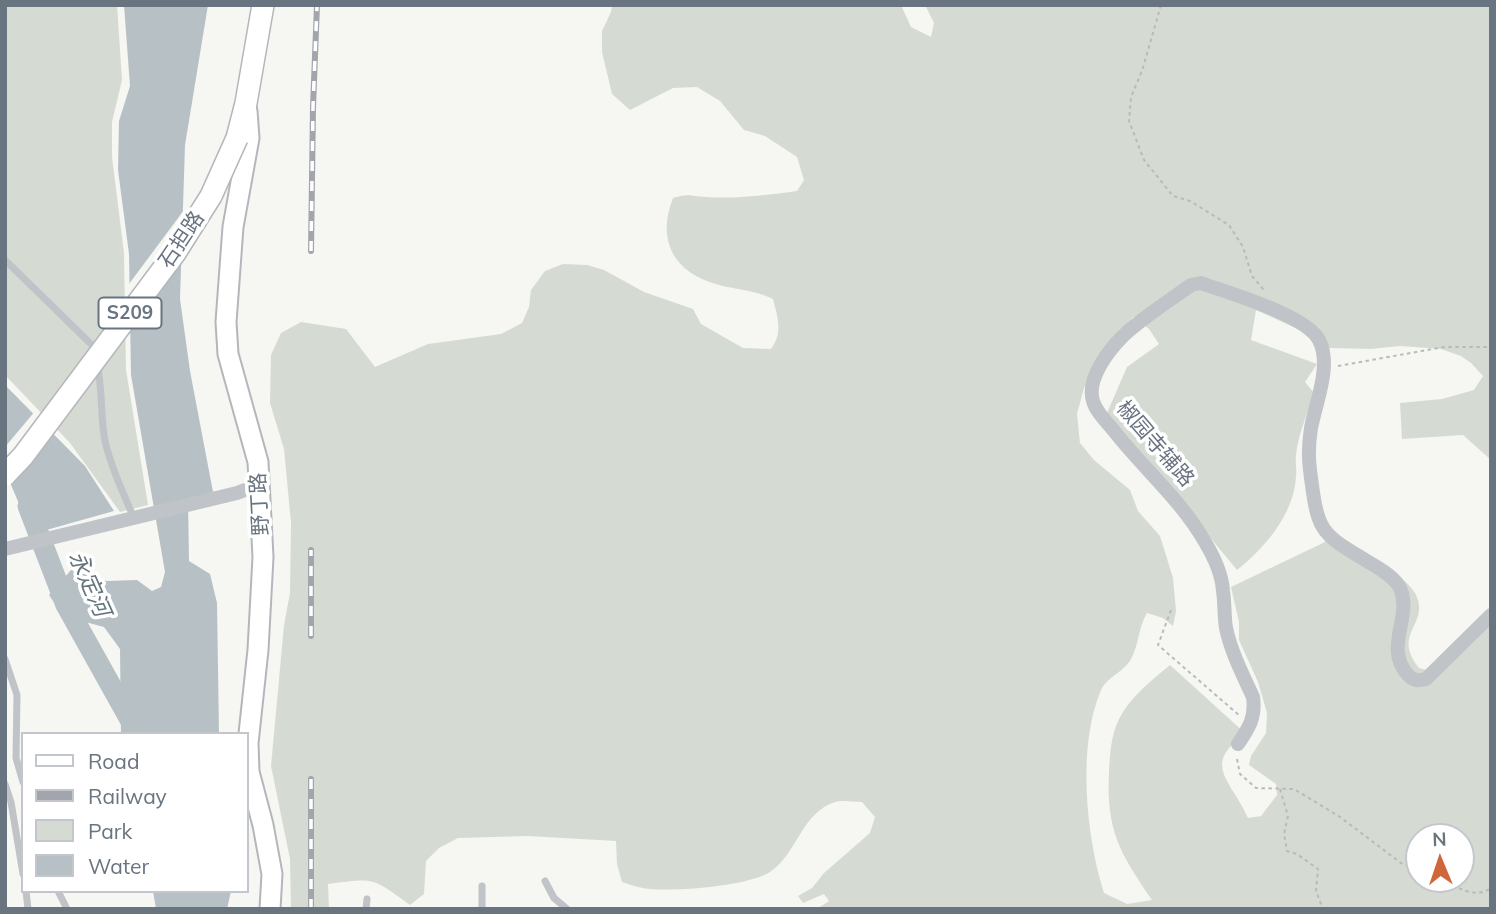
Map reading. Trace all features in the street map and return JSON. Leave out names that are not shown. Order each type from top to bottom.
[{"type":"main road","name":"石担路","points":[[5,475],[23,456],[175,253],[211,196],[237,138],[246,103],[262,5]]},
{"type":"main road","name":"野丁路","points":[[246,103],[249,138],[233,226],[226,322],[228,354],[258,462],[263,556],[258,650],[248,743],[249,772],[272,874],[270,909]]},
{"type":"street","name":"椒园寺辅路","points":[[1251,726],[1254,715],[1253,697],[1230,645],[1225,625],[1223,588],[1216,564],[1179,505],[1127,448],[1093,401],[1094,381],[1103,361],[1123,336],[1191,285],[1201,283],[1296,319],[1318,337],[1323,353],[1323,368],[1310,432],[1309,460],[1316,512],[1332,540],[1382,570],[1398,584],[1402,605],[1396,649],[1402,668],[1411,678],[1418,681],[1426,679],[1491,615]]},
{"type":"street","points":[[6,549],[237,493],[258,485]]},
{"type":"street","points":[[1238,744],[1251,726]]},
{"type":"lane","points":[[5,260],[92,345],[99,373],[105,439],[118,482],[134,519]]},
{"type":"lane","points":[[5,659],[17,695],[16,758],[21,775]]},
{"type":"lane","points":[[5,784],[11,802],[21,862]]},
{"type":"lane","points":[[545,881],[554,898],[567,909]]},
{"type":"lane","points":[[482,886],[482,909]]},
{"type":"lane","points":[[59,893],[67,909]]},
{"type":"lane","points":[[366,909],[367,899]]},
{"type":"path","points":[[1161,5],[1142,71],[1131,97],[1129,121],[1143,160],[1173,197],[1190,201],[1229,225],[1243,247],[1252,276],[1269,296]]},
{"type":"path","points":[[1323,368],[1444,347],[1491,346]]},
{"type":"path","points":[[1171,610],[1158,645],[1251,726]]},
{"type":"path","points":[[1238,744],[1240,775],[1256,788],[1294,789],[1340,817],[1405,865]]},
{"type":"path","points":[[1280,789],[1288,816],[1284,834],[1287,851],[1297,854],[1318,869],[1316,891],[1323,909]]},
{"type":"path","points":[[1475,893],[1485,892],[1491,887]]},
{"type":"green space","points":[[5,5],[117,5],[122,80],[112,122],[112,157],[124,253],[126,370],[148,505],[120,512],[70,443],[5,375]]},
{"type":"green space","points":[[612,5],[901,5],[911,27],[931,37],[934,23],[925,5],[1491,5],[1491,460],[1463,435],[1402,439],[1400,403],[1442,399],[1474,390],[1483,376],[1461,356],[1441,349],[1400,346],[1371,349],[1330,348],[1302,331],[1256,310],[1251,340],[1317,364],[1305,382],[1314,393],[1299,439],[1296,477],[1290,504],[1276,530],[1237,570],[1107,413],[1127,367],[1159,344],[1149,329],[1133,317],[1084,388],[1077,414],[1080,443],[1094,460],[1130,490],[1138,511],[1160,536],[1173,578],[1176,611],[1173,626],[1163,618],[1147,613],[1131,659],[1104,685],[1094,712],[1089,737],[1087,791],[1093,845],[1104,893],[1127,904],[1152,900],[1117,840],[1110,810],[1110,758],[1114,732],[1124,711],[1142,690],[1170,665],[1246,734],[1232,745],[1222,764],[1228,783],[1248,818],[1261,816],[1277,795],[1276,784],[1249,765],[1251,756],[1266,733],[1267,713],[1258,682],[1239,640],[1239,622],[1231,587],[1323,543],[1336,534],[1381,563],[1404,581],[1417,597],[1418,615],[1409,638],[1409,646],[1419,668],[1426,670],[1491,615],[1491,909],[817,909],[829,901],[824,894],[803,903],[798,896],[812,888],[824,873],[870,833],[875,817],[862,802],[845,801],[824,807],[815,815],[787,855],[770,872],[727,885],[655,889],[622,882],[617,864],[616,841],[528,836],[458,838],[439,848],[426,861],[424,894],[410,905],[380,884],[356,881],[328,884],[329,909],[291,909],[290,859],[271,766],[284,625],[290,593],[291,523],[284,449],[270,403],[271,355],[281,333],[301,322],[346,329],[375,367],[428,344],[501,334],[522,323],[529,307],[531,290],[545,271],[563,264],[587,265],[604,270],[644,292],[693,309],[701,324],[743,348],[771,349],[775,343],[778,319],[773,299],[703,280],[680,264],[668,241],[668,214],[673,198],[683,196],[740,197],[797,191],[804,180],[797,157],[765,136],[744,130],[720,101],[697,87],[673,88],[630,110],[612,94],[602,52],[602,31]]},
{"type":"water","points":[[124,5],[208,5],[185,145],[180,299],[190,371],[213,492],[188,499],[189,561],[210,574],[217,603],[219,732],[121,732],[120,649],[104,627],[63,616],[49,595],[71,570],[107,581],[137,580],[152,591],[161,587],[165,572],[131,375],[129,254],[118,170],[119,121],[130,86]]},
{"type":"water","points":[[5,385],[85,466],[114,511],[32,534],[5,471]]},
{"type":"water","points":[[153,893],[231,893],[227,909],[156,909]]},
{"type":"pier","points":[[187,206],[185,255],[127,334],[126,288]]},
{"type":"pier","points":[[36,410],[56,431],[8,487],[5,480],[5,447]]},
{"type":"waterway","name":"永定河","points":[[28,506],[66,605],[137,732]]},
{"type":"railway","points":[[311,251],[317,5]]},
{"type":"railway","points":[[311,550],[311,636]]},
{"type":"railway","points":[[311,779],[311,909]]}]
